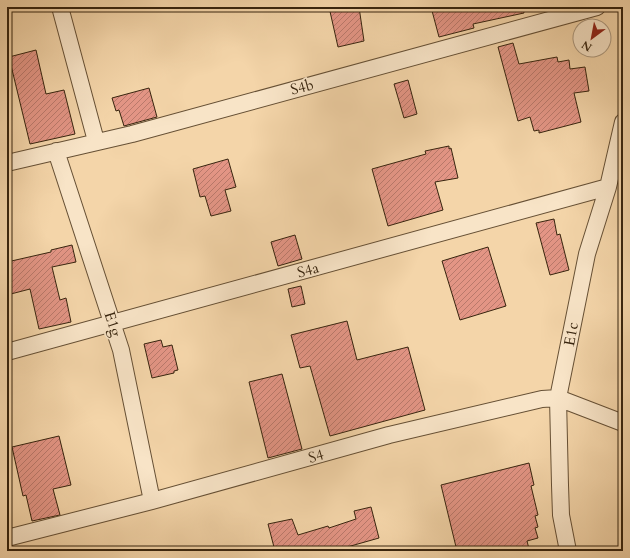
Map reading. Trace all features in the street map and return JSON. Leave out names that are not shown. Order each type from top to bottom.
[{"type":"street","points":[[60,7],[96,141]]},
{"type":"street","name":"S4b","points":[[7,163],[96,141],[132,134],[597,7]]},
{"type":"street","name":"E1c","points":[[568,551],[562,515],[560,485],[558,398],[587,254],[608,187],[623,122]]},
{"type":"street","name":"E1g","points":[[56,151],[121,350],[152,501]]},
{"type":"street","name":"S4a","points":[[7,352],[608,187]]},
{"type":"street","name":"S4","points":[[7,538],[152,501],[389,435],[542,399],[558,398],[623,423]]},
{"type":"building","points":[[329,7],[359,7],[364,41],[338,47]]},
{"type":"building","points":[[431,7],[523,7],[524,13],[473,24],[474,28],[439,37]]},
{"type":"building","points":[[513,43],[519,64],[557,57],[558,62],[569,60],[570,69],[585,67],[589,91],[574,93],[581,122],[539,133],[539,130],[534,131],[530,117],[518,121],[498,47]]},
{"type":"building","points":[[36,50],[46,94],[64,90],[75,134],[30,144],[9,57]]},
{"type":"building","points":[[408,80],[417,114],[404,118],[394,84]]},
{"type":"building","points":[[149,88],[157,117],[124,126],[119,110],[116,111],[112,98]]},
{"type":"building","points":[[449,146],[449,149],[451,148],[458,178],[435,182],[443,210],[388,226],[372,169],[426,154],[425,151]]},
{"type":"building","points":[[228,159],[236,187],[225,190],[231,211],[211,216],[205,196],[200,197],[193,169]]},
{"type":"building","points":[[554,219],[557,235],[560,234],[569,270],[550,275],[536,223]]},
{"type":"building","points":[[295,235],[302,259],[278,266],[271,242]]},
{"type":"building","points":[[72,245],[76,262],[52,267],[60,300],[66,298],[71,322],[39,329],[30,289],[7,295],[7,262],[51,252],[51,250]]},
{"type":"building","points":[[488,247],[506,306],[460,320],[442,261]]},
{"type":"building","points":[[301,286],[305,304],[292,307],[288,289]]},
{"type":"building","points":[[347,321],[357,360],[408,347],[425,410],[330,436],[310,366],[300,368],[291,335]]},
{"type":"building","points":[[161,340],[163,347],[172,345],[178,370],[174,371],[174,373],[152,378],[144,344]]},
{"type":"building","points":[[282,374],[302,449],[268,458],[249,382]]},
{"type":"building","points":[[59,436],[71,485],[53,489],[60,515],[32,521],[26,495],[23,496],[12,447]]},
{"type":"building","points":[[529,463],[534,485],[531,486],[538,515],[535,516],[538,527],[535,528],[538,538],[527,541],[529,549],[519,551],[457,551],[441,485]]},
{"type":"building","points":[[371,507],[379,538],[333,551],[275,551],[268,524],[292,519],[298,535],[328,526],[329,528],[356,519],[354,511]]}]
